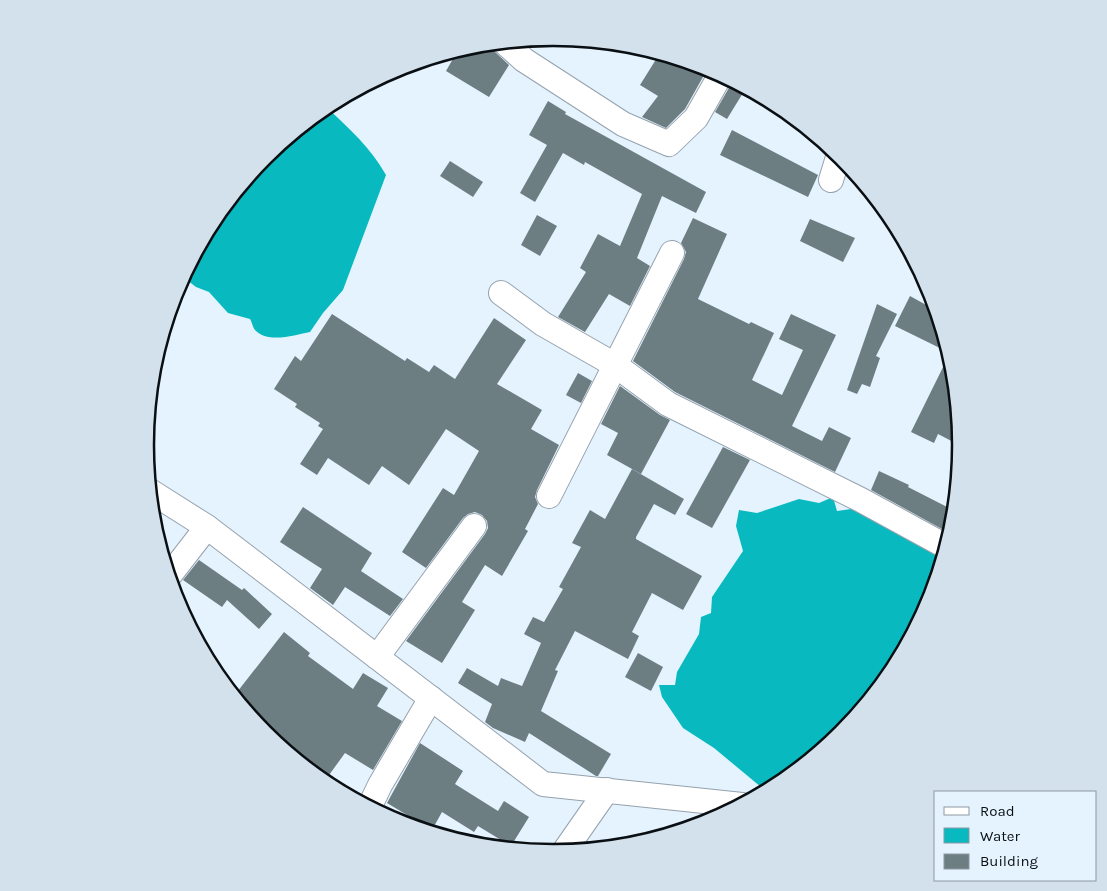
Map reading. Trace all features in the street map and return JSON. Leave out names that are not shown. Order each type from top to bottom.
[{"type":"street","points":[[512,49],[524,60],[623,124],[669,144],[696,118],[716,81]]},
{"type":"street","points":[[830,180],[836,163]]},
{"type":"street","points":[[549,496],[672,253]]},
{"type":"street","points":[[501,293],[542,324],[614,365],[668,404],[861,500],[940,543]]},
{"type":"street","points":[[158,496],[207,527],[543,784],[730,804]]},
{"type":"street","points":[[377,657],[474,526]]},
{"type":"street","points":[[174,570],[207,527]]},
{"type":"street","points":[[373,802],[380,785],[431,698]]},
{"type":"street","points":[[569,844],[607,790]]},
{"type":"water","points":[[333,114],[366,147],[386,175],[343,290],[323,313],[310,332],[274,338],[267,337],[255,330],[250,319],[228,313],[209,292],[190,282],[195,269],[237,202],[253,182],[290,145]]},
{"type":"water","points":[[833,497],[837,511],[858,508],[938,553],[932,574],[912,622],[870,689],[854,709],[817,746],[760,786],[714,748],[683,728],[662,697],[659,685],[675,685],[677,672],[699,634],[701,617],[711,613],[712,597],[743,551],[736,526],[739,510],[757,513],[799,499],[819,503]]},
{"type":"building","points":[[495,51],[509,65],[489,97],[446,71],[453,59]]},
{"type":"building","points":[[656,60],[682,67],[704,76],[685,109],[666,128],[642,117],[658,96],[640,85]]},
{"type":"building","points":[[730,87],[742,94],[727,119],[715,112]]},
{"type":"building","points":[[548,101],[566,112],[565,114],[706,192],[696,213],[662,196],[637,258],[650,266],[630,306],[609,294],[585,332],[558,317],[586,272],[580,268],[598,234],[620,246],[642,194],[585,162],[584,165],[563,153],[535,202],[520,193],[547,145],[529,135]]},
{"type":"building","points":[[732,130],[818,175],[808,197],[720,155]]},
{"type":"building","points":[[450,161],[483,182],[473,197],[440,176]]},
{"type":"building","points":[[537,215],[557,226],[540,256],[521,245]]},
{"type":"building","points":[[693,218],[727,234],[698,299],[749,324],[751,322],[774,333],[752,380],[782,395],[803,350],[779,339],[791,314],[836,335],[792,426],[822,441],[829,427],[851,438],[835,472],[675,392],[633,361],[684,259],[686,252],[681,243]]},
{"type":"building","points":[[810,219],[855,238],[843,262],[800,241]]},
{"type":"building","points":[[910,296],[927,306],[940,348],[895,326]]},
{"type":"building","points":[[877,304],[897,314],[876,356],[880,358],[870,387],[862,384],[857,394],[847,390]]},
{"type":"building","points":[[332,314],[405,361],[407,358],[429,372],[434,365],[455,379],[494,318],[526,340],[497,384],[542,410],[531,429],[559,445],[537,490],[535,497],[538,504],[525,529],[528,531],[502,576],[485,565],[462,602],[475,610],[442,663],[406,641],[485,534],[488,528],[487,521],[482,515],[475,512],[468,514],[426,568],[402,552],[443,488],[454,495],[479,451],[446,429],[409,485],[382,466],[369,485],[328,458],[317,475],[300,464],[323,429],[318,426],[320,423],[295,407],[297,404],[274,389],[295,356],[301,361]]},
{"type":"building","points":[[944,365],[952,419],[953,442],[938,434],[934,443],[911,432]]},
{"type":"building","points":[[578,373],[592,381],[581,403],[566,395]]},
{"type":"building","points":[[620,386],[670,420],[641,474],[607,455],[618,433],[601,424]]},
{"type":"building","points":[[723,447],[750,460],[712,528],[686,514]]},
{"type":"building","points":[[632,469],[684,499],[675,515],[654,504],[636,539],[702,576],[683,610],[652,593],[632,632],[639,636],[628,659],[575,631],[555,670],[558,671],[541,711],[611,754],[598,776],[596,776],[529,733],[525,742],[493,728],[485,722],[492,704],[458,683],[467,668],[498,686],[501,678],[522,686],[541,643],[524,634],[533,617],[544,622],[563,589],[559,587],[581,547],[572,543],[590,510],[605,519]]},
{"type":"building","points":[[879,471],[909,485],[908,487],[948,507],[943,530],[871,490]]},
{"type":"building","points":[[303,507],[372,553],[361,571],[403,599],[390,616],[345,587],[333,605],[310,588],[322,569],[280,542]]},
{"type":"building","points":[[199,560],[242,590],[244,588],[272,614],[259,629],[227,600],[222,607],[183,580]]},
{"type":"building","points":[[284,632],[310,653],[308,656],[353,689],[363,673],[388,688],[377,706],[402,721],[373,770],[345,753],[329,775],[290,746],[253,709],[238,691]]},
{"type":"building","points":[[638,653],[663,667],[651,691],[625,677]]},
{"type":"building","points":[[420,743],[463,771],[455,784],[498,811],[504,801],[529,817],[513,842],[503,841],[478,826],[474,832],[442,812],[434,827],[425,824],[387,803]]}]
